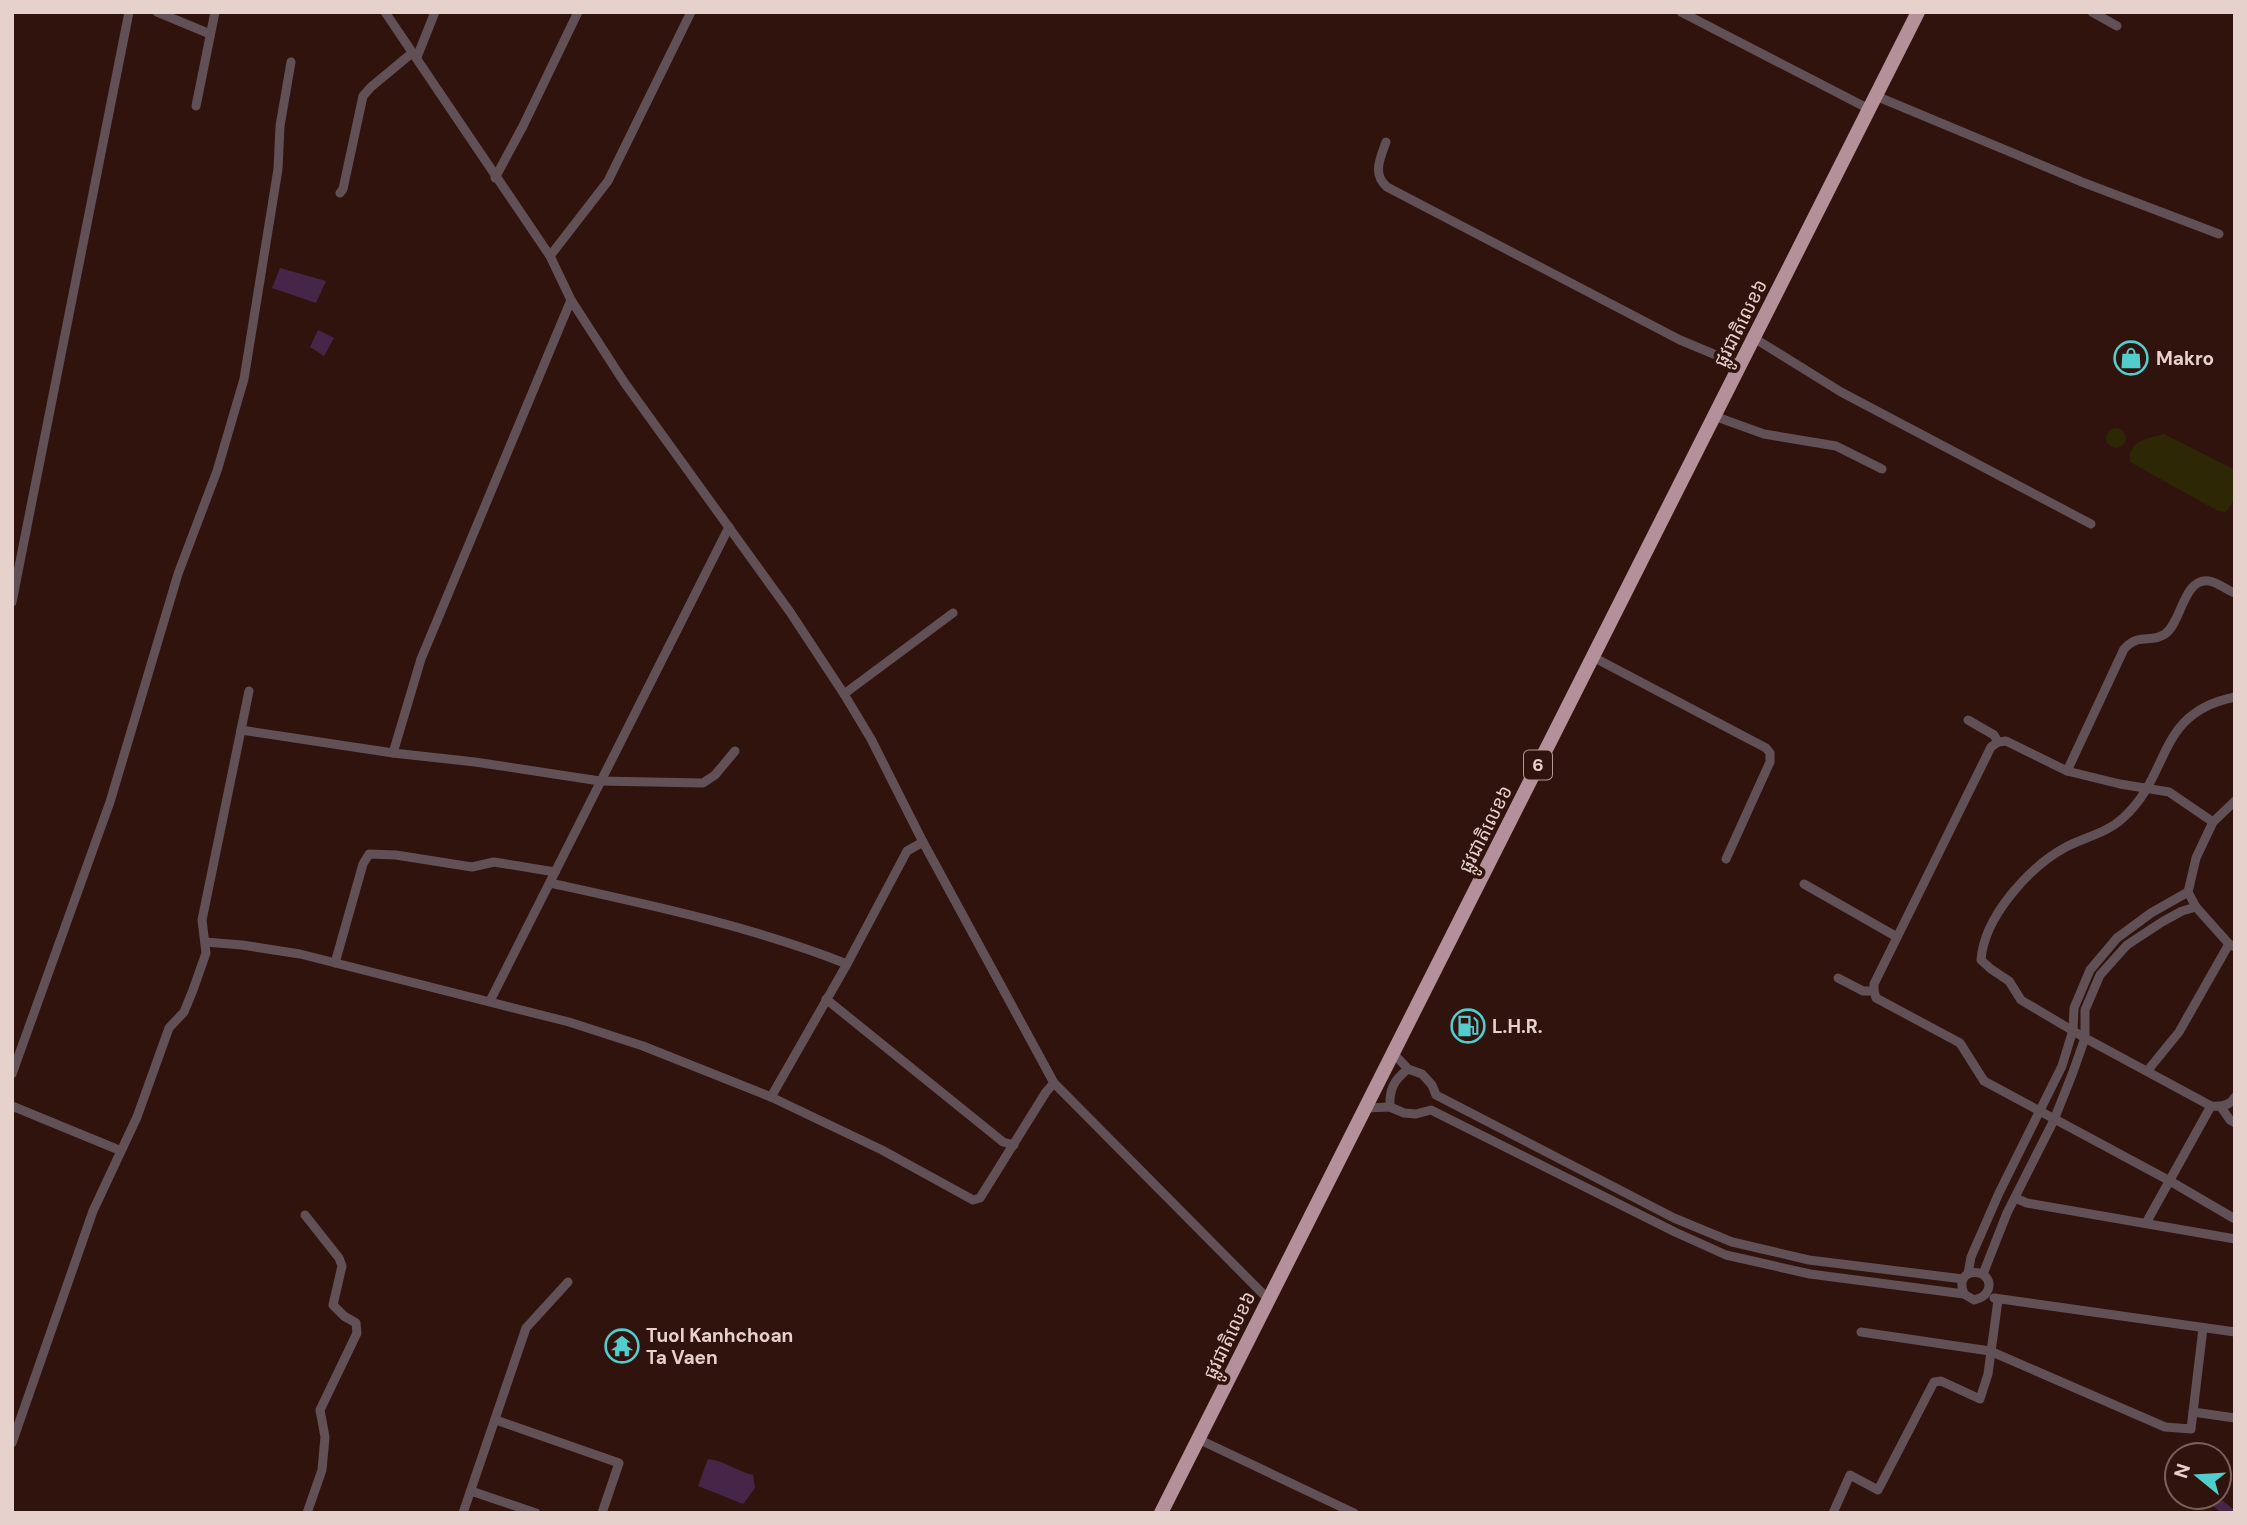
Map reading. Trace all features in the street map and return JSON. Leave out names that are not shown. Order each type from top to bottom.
[{"type":"highway","name":"ផ្លូវជាតិលេខ៦","points":[[1161,1513],[1917,15]]},
{"type":"street","points":[[12,602],[128,16],[116,12]]},
{"type":"street","points":[[157,12],[209,34]]},
{"type":"street","points":[[196,106],[215,12]]},
{"type":"street","points":[[386,12],[495,178],[550,256],[572,300],[624,382],[790,612],[844,694],[871,739],[923,842],[1054,1083],[1268,1299]]},
{"type":"street","points":[[340,193],[363,96],[371,87],[415,55],[435,12]]},
{"type":"street","points":[[495,178],[578,12]]},
{"type":"street","points":[[550,256],[608,181],[691,12]]},
{"type":"street","points":[[1681,12],[1873,103],[2219,234]]},
{"type":"street","points":[[2092,12],[2117,26]]},
{"type":"street","points":[[12,1074],[110,802],[178,574],[217,471],[244,379],[278,169],[290,62]]},
{"type":"street","points":[[1386,142],[1378,163],[1378,175],[1387,187],[1680,340],[1740,365]]},
{"type":"street","points":[[393,753],[421,659],[572,300]]},
{"type":"street","points":[[1754,338],[1841,392],[2091,524]]},
{"type":"street","points":[[1714,416],[1764,433],[1836,446],[1882,469]]},
{"type":"street","points":[[490,1001],[729,527]]},
{"type":"street","points":[[2067,771],[2124,649],[2131,641],[2166,633],[2191,588],[2199,582],[2210,581],[2235,593]]},
{"type":"street","points":[[844,694],[953,613]]},
{"type":"street","points":[[1593,657],[1766,748],[1770,753],[1770,762],[1726,859]]},
{"type":"street","points":[[12,1443],[93,1211],[136,1117],[169,1028],[184,1012],[206,953],[202,920],[249,691]]},
{"type":"street","points":[[2235,697],[2215,701],[2184,722],[2168,742],[2148,789],[2123,818],[2106,830],[2064,848],[2019,883],[1983,944],[1981,960],[2009,981],[2021,1000],[2085,1038],[2216,1107],[2235,1123]]},
{"type":"street","points":[[1968,720],[1994,734],[1998,742]]},
{"type":"street","points":[[241,730],[600,781],[702,783],[715,775],[735,751]]},
{"type":"street","points":[[2213,822],[2169,792],[2067,771],[2006,741],[1998,742],[1991,747],[1874,984],[1874,992],[1876,998],[1960,1043],[1984,1081],[2235,1219]]},
{"type":"street","points":[[2148,1070],[2179,1032],[2232,946],[2196,907],[2188,892],[2196,858],[2213,822],[2235,801]]},
{"type":"street","points":[[771,1097],[847,964],[907,851],[923,842]]},
{"type":"street","points":[[335,962],[363,864],[369,854],[396,855],[472,867],[494,862],[555,872]]},
{"type":"street","points":[[550,883],[686,913],[801,946],[847,964]]},
{"type":"street","points":[[1804,884],[1898,937]]},
{"type":"street","points":[[1964,1294],[1961,1287],[1971,1257],[2062,1066],[2073,1030],[2074,1008],[2090,970],[2117,938],[2151,913],[2188,892]]},
{"type":"street","points":[[1983,1274],[2015,1198],[2054,1120],[2085,1038],[2085,1010],[2099,975],[2127,945],[2162,922],[2196,907]]},
{"type":"street","points":[[205,942],[242,945],[335,962],[569,1022],[643,1046],[771,1097],[882,1150],[973,1200],[980,1198],[1054,1083]]},
{"type":"street","points":[[1838,978],[1863,991],[1874,992]]},
{"type":"street","points":[[826,999],[1003,1142],[1014,1145]]},
{"type":"street","points":[[1394,1054],[1408,1069],[1422,1074],[1437,1095],[1674,1218],[1732,1242],[1810,1260],[1965,1276],[1976,1272],[1983,1274],[1989,1284],[1985,1295]]},
{"type":"street","points":[[1390,1107],[1389,1093],[1395,1079],[1408,1069]]},
{"type":"street","points":[[2146,1223],[2216,1107],[2233,1101],[2235,1097]]},
{"type":"street","points":[[12,1106],[120,1150]]},
{"type":"street","points":[[1366,1108],[1390,1107],[1404,1113],[1416,1114],[1431,1110],[1726,1255],[1810,1274],[1964,1294],[1974,1300],[1985,1295],[1998,1300],[2235,1332]]},
{"type":"street","points":[[2015,1198],[2027,1203],[2235,1239]]},
{"type":"street","points":[[305,1215],[339,1258],[342,1266],[333,1305],[356,1323],[357,1333],[320,1410],[325,1437],[322,1470],[307,1513]]},
{"type":"street","points":[[1726,1255],[1732,1242]]},
{"type":"street","points":[[463,1513],[526,1328],[568,1282]]},
{"type":"street","points":[[1833,1513],[1850,1475],[1878,1490],[1934,1382],[1941,1381],[1980,1399],[1988,1374],[1998,1300]]},
{"type":"street","points":[[1861,1332],[1990,1351],[2165,1427],[2191,1429],[2203,1328]]},
{"type":"street","points":[[2193,1412],[2235,1418]]},
{"type":"street","points":[[496,1420],[619,1463],[601,1513]]},
{"type":"street","points":[[1198,1439],[1354,1513]]},
{"type":"street","points":[[471,1491],[536,1513]]},
{"type":"shaded area","points":[[280,268],[326,281],[316,303],[272,288]]},
{"type":"shaded area","points":[[318,330],[334,338],[324,356],[310,347]]},
{"type":"shaded area","points":[[2116,428],[2123,431],[2126,438],[2123,445],[2116,448],[2109,445],[2106,438],[2109,431]]},
{"type":"shaded area","points":[[2164,434],[2235,470],[2234,498],[2225,512],[2218,511],[2130,462],[2135,445]]},
{"type":"shaded area","points":[[708,1459],[753,1475],[755,1488],[743,1504],[698,1486]]},
{"type":"place","name":"Makro","points":[[2131,358]]},
{"type":"place","name":"L.H.R.","points":[[1468,1026]]},
{"type":"place","name":"Tuol Kanhchoan Ta Vaen","points":[[622,1346]]}]
